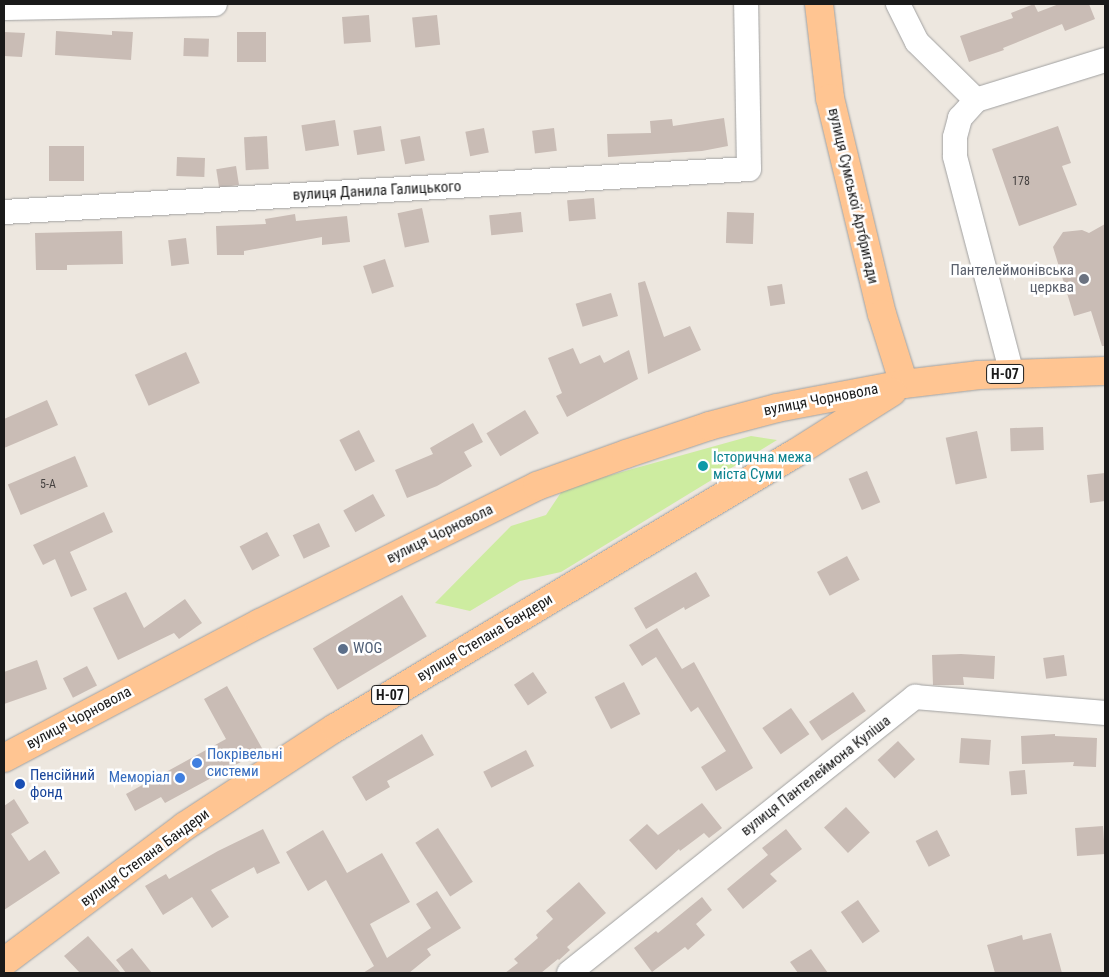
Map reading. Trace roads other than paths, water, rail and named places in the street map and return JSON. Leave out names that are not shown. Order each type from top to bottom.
[{"type":"main road","name":"вулиця Сумської Артбригади","points":[[819,4],[832,107],[882,314],[904,384]]},
{"type":"main road","name":"Н-07","points":[[904,384],[979,375],[1105,372]]},
{"type":"main road","name":"вулиця Чорновола","points":[[4,758],[260,623],[537,486],[709,426],[777,408],[904,384]]},
{"type":"main road","name":"вулиця Степана Бандери","points":[[4,962],[185,826],[335,728],[794,454],[904,384]]},
{"type":"main road","points":[[777,408],[800,418],[805,433],[794,454]]},
{"type":"street","points":[[4,8],[215,4]]},
{"type":"street","name":"вулиця Данила Галицького","points":[[4,212],[749,169],[746,4]]},
{"type":"street","points":[[898,4],[917,42],[976,100]]},
{"type":"street","points":[[1012,374],[955,156],[955,137],[960,118],[976,100],[1105,60]]},
{"type":"street","name":"вулиця Пантелеймона Куліша","points":[[569,973],[915,698],[1105,713]]},
{"type":"place","name":"Пантелеймонівська церква","points":[[1084,279]]},
{"type":"place","name":"Історична межа міста Суми","points":[[703,466]]},
{"type":"place","name":"WOG","points":[[343,649]]},
{"type":"place","name":"Покрівельні системи","points":[[197,763]]},
{"type":"place","name":"Меморіал","points":[[180,778]]},
{"type":"place","name":"Пенсійний фонд","points":[[20,784]]}]
